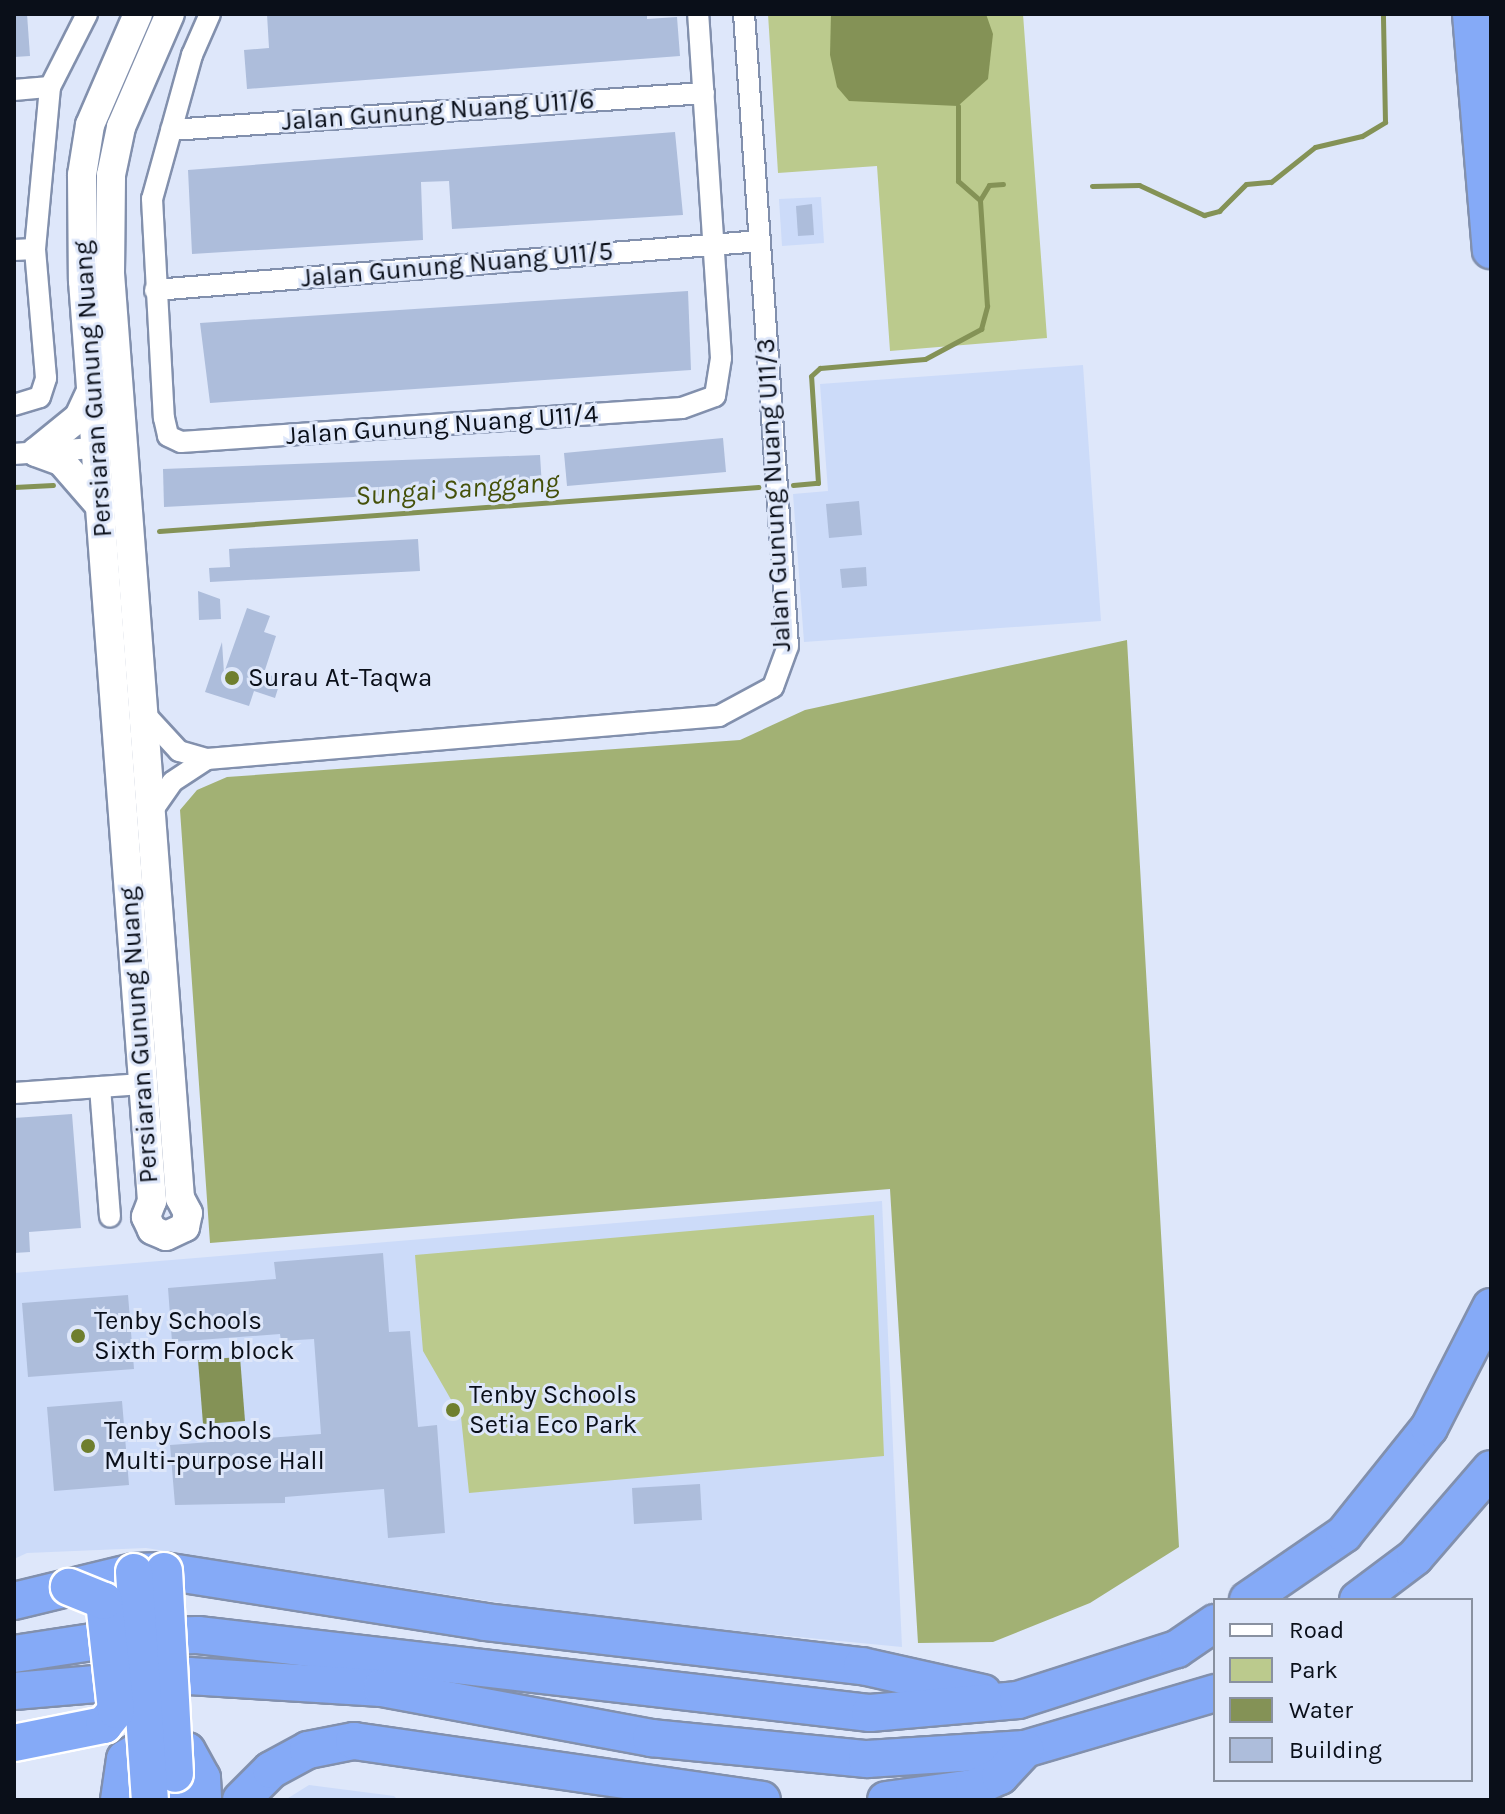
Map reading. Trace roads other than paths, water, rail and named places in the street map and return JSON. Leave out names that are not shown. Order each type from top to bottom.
[{"type":"highway","points":[[1471,14],[1491,250]]},
{"type":"highway","points":[[1251,1598],[1344,1534],[1429,1428],[1491,1307]]},
{"type":"highway","points":[[1361,1598],[1415,1557],[1491,1469]]},
{"type":"highway","points":[[149,1572],[150,1800]]},
{"type":"highway","points":[[149,1572],[177,1800]]},
{"type":"highway","points":[[14,1601],[149,1572],[485,1622],[862,1666],[1018,1700]]},
{"type":"highway","points":[[14,1743],[104,1725],[116,1710],[104,1601],[69,1587]]},
{"type":"highway","points":[[14,1654],[125,1637],[198,1635],[870,1713],[1018,1700],[1177,1649],[1213,1624]]},
{"type":"highway","points":[[14,1691],[158,1678],[382,1688],[651,1738],[867,1759],[1025,1749],[1213,1694]]},
{"type":"highway","points":[[241,1800],[271,1770],[308,1750],[354,1741],[762,1800]]},
{"type":"highway","points":[[119,1800],[125,1759],[153,1742],[187,1751],[202,1778],[203,1800]]},
{"type":"highway","points":[[886,1800],[974,1788],[1000,1776],[1025,1749]]},
{"type":"street","points":[[14,405],[40,397],[46,378],[35,249],[50,87],[87,14]]},
{"type":"street","name":"Persiaran Gunung Nuang","points":[[138,14],[90,125],[82,175],[91,391],[109,447],[100,507],[152,1201],[146,1217],[152,1230],[173,1235],[185,1227],[188,1213],[180,1198],[143,711],[109,447],[111,175],[121,127],[170,14]]},
{"type":"street","points":[[155,290],[152,199],[171,130],[210,14]]},
{"type":"street","points":[[698,14],[714,244]]},
{"type":"street","name":"Jalan Gunung Nuang U11/3","points":[[143,711],[179,751],[207,759],[719,716],[773,687],[788,646],[744,14]]},
{"type":"street","points":[[14,90],[50,87]]},
{"type":"street","name":"Jalan Gunung Nuang U11/6","points":[[171,130],[704,93]]},
{"type":"street","name":"Jalan Gunung Nuang U11/5","points":[[155,290],[760,241]]},
{"type":"street","name":"Jalan Gunung Nuang U11/4","points":[[155,290],[168,436],[195,443],[682,408],[715,396],[721,358],[714,244]]},
{"type":"street","points":[[14,250],[35,249]]},
{"type":"street","points":[[25,453],[79,417],[91,391]]},
{"type":"street","points":[[25,453],[109,447]]},
{"type":"street","points":[[25,453],[61,461],[100,507]]},
{"type":"street","name":"Jalan Gunung Nuang U11/3","points":[[150,814],[172,782],[207,759]]},
{"type":"street","points":[[14,1093],[143,1084]]},
{"type":"street","points":[[100,1087],[110,1217]]},
{"type":"water","points":[[831,14],[986,14],[993,34],[988,79],[958,106],[849,101],[837,87],[830,55]]},
{"type":"water","points":[[240,1357],[245,1421],[203,1424],[198,1360]]},
{"type":"waterway","name":"Sungai Sanggang","points":[[1092,186],[1139,185],[1204,215],[1219,211],[1246,184],[1271,182],[1315,147],[1362,136],[1385,122],[1383,14]]},
{"type":"waterway","points":[[958,106],[958,181],[980,200]]},
{"type":"waterway","name":"Sungai Sanggang","points":[[793,485],[818,483],[811,376],[820,368],[925,359],[981,329],[987,306],[980,200],[989,185],[1003,184]]},
{"type":"waterway","name":"Sungai Sanggang","points":[[14,487],[53,485]]},
{"type":"waterway","name":"Sungai Sanggang","points":[[159,531],[758,487]]},
{"type":"place","name":"Surau At-Taqwa","points":[[232,678]]},
{"type":"place","name":"Tenby Schools Sixth Form block","points":[[78,1336]]},
{"type":"place","name":"Tenby Schools Setia Eco Park","points":[[453,1410]]},
{"type":"place","name":"Tenby Schools Multi-purpose Hall","points":[[88,1446]]}]
